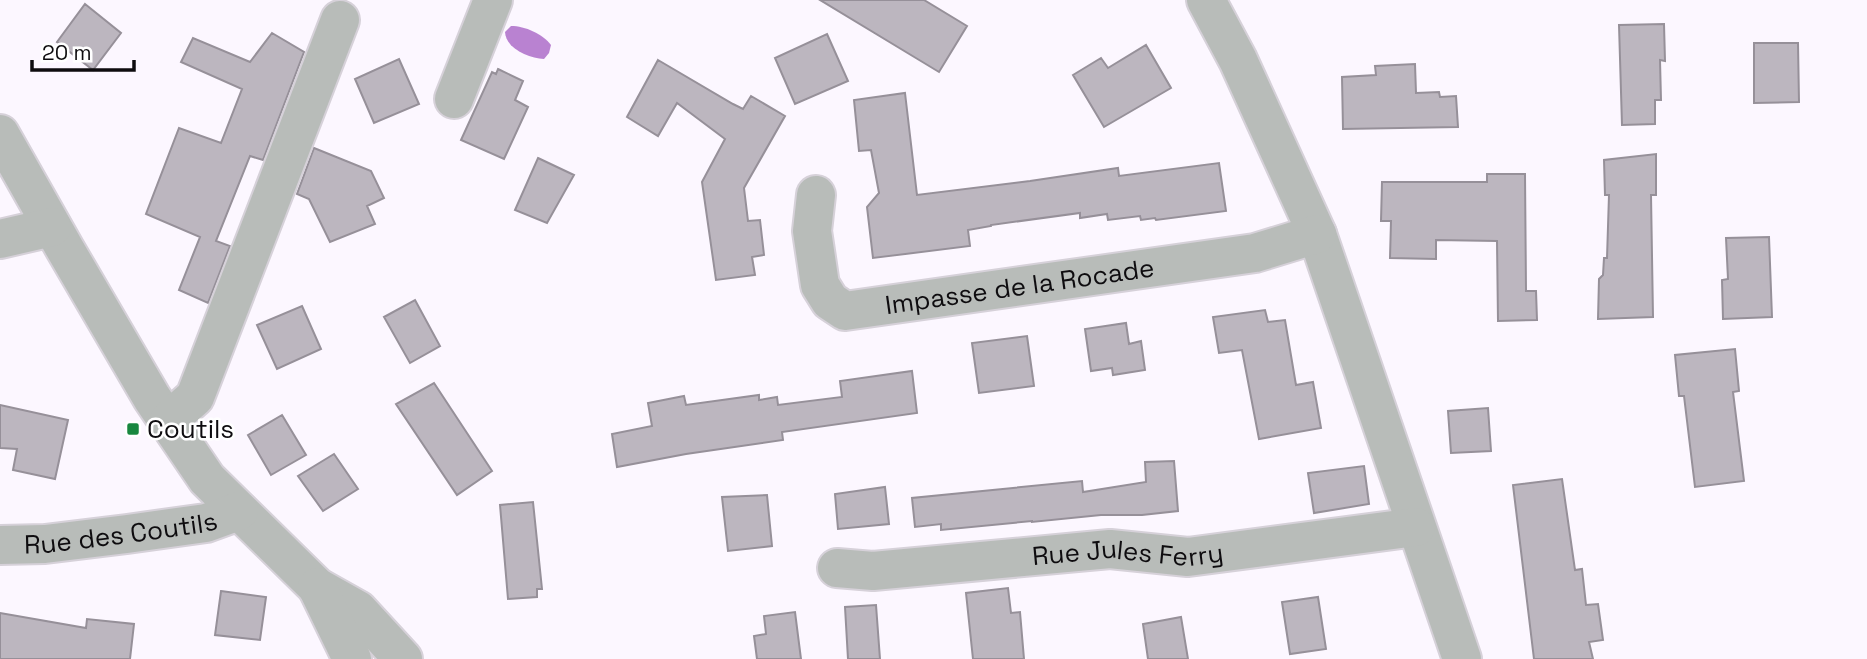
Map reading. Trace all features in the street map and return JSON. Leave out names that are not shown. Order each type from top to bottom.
[{"type":"street","points":[[454,99],[493,0]]},
{"type":"street","points":[[1206,0],[1238,60],[1317,234],[1462,659]]},
{"type":"street","points":[[169,420],[195,397],[340,20]]},
{"type":"street","points":[[0,134],[152,397],[207,479],[317,587],[358,610],[402,659]]},
{"type":"street","name":"Impasse de la Rocade","points":[[816,195],[813,231],[820,285],[830,301],[845,311],[1255,253],[1317,234]]},
{"type":"street","points":[[0,239],[52,227]]},
{"type":"street","name":"Rue des Coutils","points":[[0,545],[45,544],[127,534],[206,523],[239,512]]},
{"type":"street","name":"Rue Jules Ferry","points":[[837,568],[873,571],[1110,550],[1188,557],[1416,527]]},
{"type":"street","points":[[317,587],[352,659]]},
{"type":"shaded area","points":[[511,26],[533,31],[548,41],[551,45],[544,59],[525,55],[509,43],[505,32]]},
{"type":"building","points":[[820,0],[924,0],[967,26],[939,72]]},
{"type":"building","points":[[85,4],[121,33],[93,70],[57,42]]},
{"type":"building","points":[[1664,24],[1665,61],[1660,60],[1661,100],[1655,100],[1655,124],[1622,125],[1619,25]]},
{"type":"building","points":[[272,33],[304,52],[263,160],[250,156],[216,241],[230,246],[208,303],[179,290],[200,237],[146,214],[179,128],[221,143],[242,89],[181,62],[193,38],[250,62]]},
{"type":"building","points":[[827,34],[848,81],[795,104],[775,58]]},
{"type":"building","points":[[1754,43],[1798,43],[1799,102],[1754,103]]},
{"type":"building","points":[[1146,45],[1171,88],[1104,127],[1073,75],[1101,58],[1108,68]]},
{"type":"building","points":[[399,59],[419,104],[374,123],[355,79]]},
{"type":"building","points":[[658,60],[743,109],[751,96],[785,116],[744,188],[748,221],[760,220],[764,255],[752,257],[755,275],[716,280],[702,182],[725,139],[677,103],[658,136],[627,117]]},
{"type":"building","points":[[1415,64],[1416,93],[1439,92],[1440,97],[1456,96],[1458,127],[1343,129],[1342,77],[1376,75],[1375,66]]},
{"type":"building","points":[[498,69],[523,81],[515,100],[528,107],[504,159],[461,140],[492,72],[496,74]]},
{"type":"building","points":[[905,93],[917,195],[1118,168],[1119,176],[1219,163],[1226,211],[1156,220],[1141,220],[1140,216],[1108,220],[1107,214],[1080,218],[1080,213],[968,230],[970,246],[873,258],[867,207],[879,193],[871,150],[859,151],[854,100]]},
{"type":"building","points":[[314,148],[371,171],[384,198],[367,206],[375,224],[330,242],[309,199],[297,194]]},
{"type":"building","points":[[1656,154],[1656,195],[1651,195],[1653,317],[1598,319],[1599,279],[1603,275],[1604,258],[1607,258],[1609,195],[1605,195],[1604,160]]},
{"type":"building","points":[[538,158],[574,175],[547,223],[515,210]]},
{"type":"building","points":[[1487,174],[1525,174],[1526,291],[1536,291],[1537,320],[1498,321],[1497,241],[1436,240],[1436,259],[1390,258],[1391,221],[1381,221],[1382,182],[1487,182]]},
{"type":"building","points":[[1769,237],[1772,317],[1723,319],[1722,280],[1728,279],[1726,238]]},
{"type":"building","points":[[415,300],[440,346],[410,363],[384,317]]},
{"type":"building","points":[[302,306],[321,349],[277,369],[257,325]]},
{"type":"building","points":[[1265,310],[1268,322],[1285,320],[1296,385],[1313,382],[1321,428],[1259,439],[1242,350],[1219,353],[1213,317]]},
{"type":"building","points":[[1126,323],[1129,344],[1141,341],[1145,370],[1113,375],[1112,368],[1091,371],[1085,329]]},
{"type":"building","points":[[1027,336],[1034,386],[979,393],[972,343]]},
{"type":"building","points":[[1735,349],[1739,391],[1733,392],[1744,481],[1695,487],[1684,396],[1679,396],[1675,355]]},
{"type":"building","points":[[912,371],[917,413],[782,432],[783,440],[617,467],[612,434],[652,426],[648,403],[684,396],[686,405],[759,395],[759,400],[777,397],[778,405],[842,397],[840,381]]},
{"type":"building","points":[[434,383],[492,471],[457,495],[396,404]]},
{"type":"building","points":[[0,405],[68,420],[55,479],[13,470],[17,449],[0,448]]},
{"type":"building","points":[[1488,408],[1491,451],[1451,453],[1448,411]]},
{"type":"building","points":[[282,415],[306,455],[271,475],[248,435]]},
{"type":"building","points":[[334,454],[358,489],[323,511],[298,476]]},
{"type":"building","points":[[1174,461],[1178,511],[1142,515],[1101,515],[941,530],[941,524],[915,527],[912,498],[1082,481],[1083,492],[1146,482],[1145,462]]},
{"type":"building","points":[[1364,466],[1369,504],[1314,513],[1308,473]]},
{"type":"building","points":[[1562,479],[1575,570],[1582,569],[1586,605],[1598,604],[1603,640],[1589,642],[1593,659],[1534,659],[1513,485]]},
{"type":"building","points":[[885,487],[889,524],[838,529],[835,494]]},
{"type":"building","points":[[767,495],[772,546],[728,551],[722,497]]},
{"type":"building","points":[[533,502],[542,589],[537,589],[537,597],[508,599],[500,505]]},
{"type":"building","points":[[1008,588],[1011,613],[1020,612],[1024,659],[973,659],[966,593]]},
{"type":"building","points":[[221,591],[266,597],[260,640],[215,635]]},
{"type":"building","points":[[1318,597],[1326,649],[1290,654],[1282,602]]},
{"type":"building","points":[[876,605],[880,659],[848,659],[845,607]]},
{"type":"building","points":[[795,612],[801,659],[757,659],[754,636],[766,634],[764,616]]},
{"type":"building","points":[[0,613],[86,628],[87,619],[134,624],[130,659],[0,659]]},
{"type":"building","points":[[1181,617],[1188,659],[1148,659],[1143,624]]},
{"type":"place","name":"Coutils","points":[[133,429]]}]
